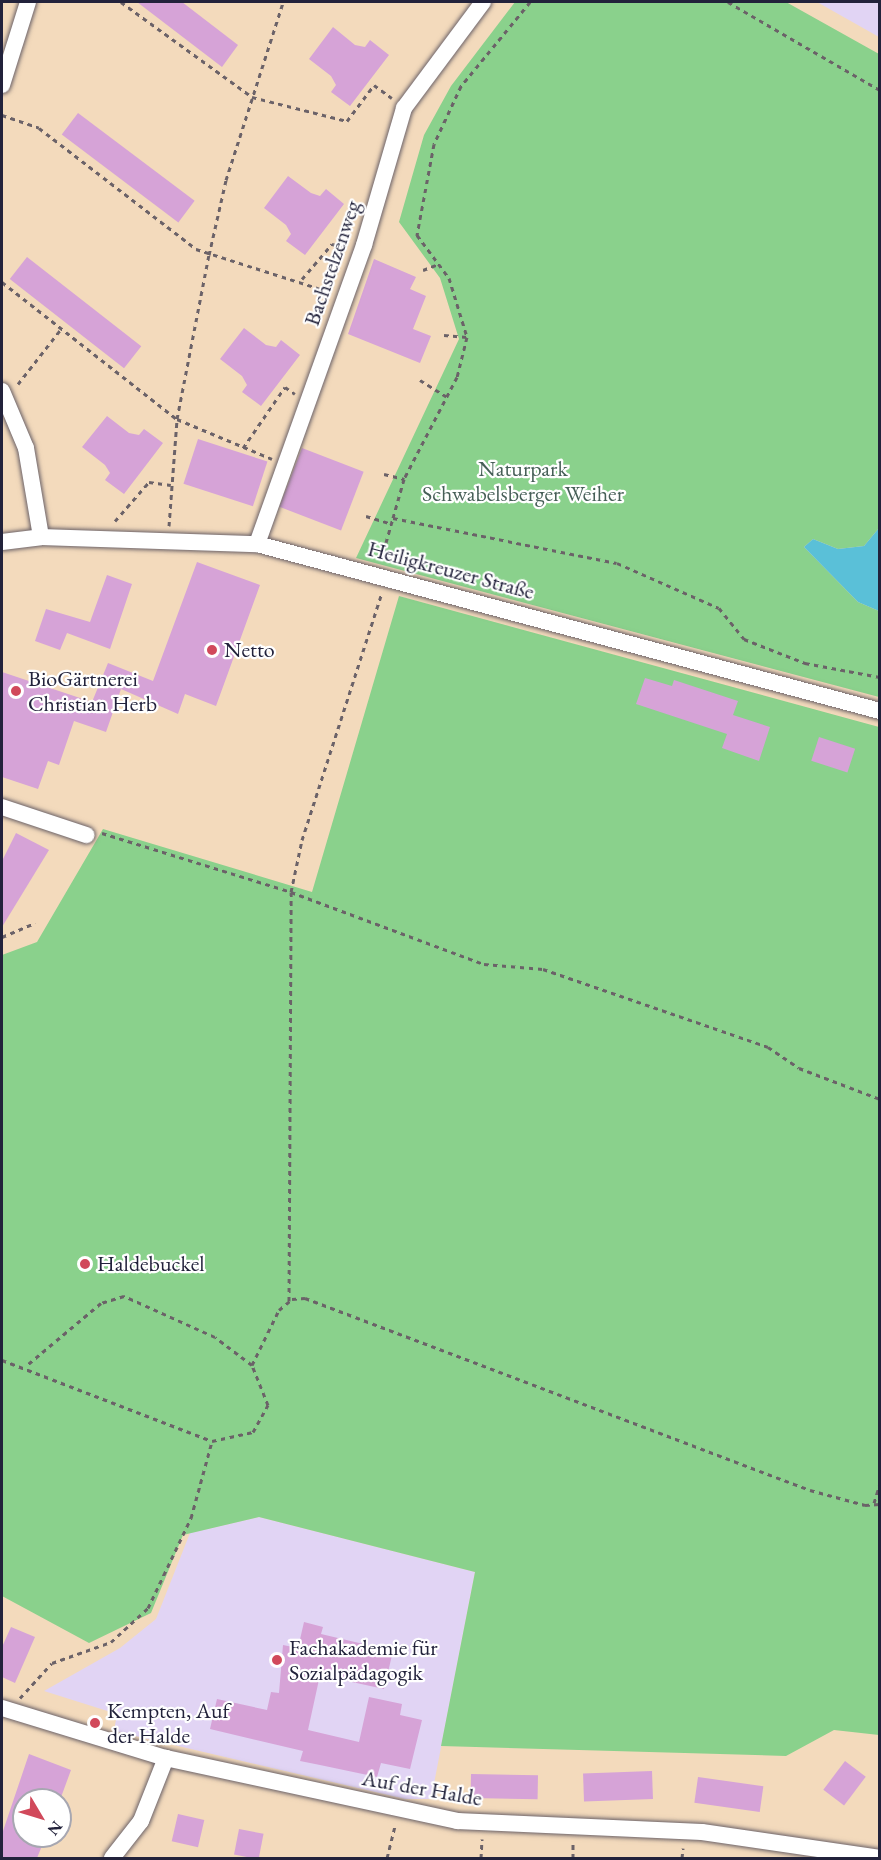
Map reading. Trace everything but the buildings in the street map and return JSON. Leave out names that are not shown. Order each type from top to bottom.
[{"type":"street","points":[[2,85],[28,2]]},
{"type":"street","name":"Bachstelzenweg","points":[[257,544],[361,252],[404,108],[476,4]]},
{"type":"street","points":[[4,395],[26,448],[40,537]]},
{"type":"street","name":"Heiligkreuzer Straße","points":[[2,542],[40,537],[168,538],[257,544],[645,651],[879,711]]},
{"type":"street","points":[[2,807],[86,835]]},
{"type":"street","name":"Auf der Halde","points":[[6,1710],[166,1758],[457,1821],[702,1832],[879,1858]]},
{"type":"street","points":[[112,1858],[141,1821],[166,1758]]},
{"type":"path","points":[[121,2],[237,92],[347,121],[374,85],[404,108]]},
{"type":"path","points":[[168,538],[177,419],[209,255],[252,97],[283,2]]},
{"type":"path","points":[[252,1365],[289,1301],[291,892],[302,840],[381,579],[393,518],[404,479],[447,396],[467,337],[450,278],[417,234],[434,144],[461,87],[530,2]]},
{"type":"path","points":[[728,2],[879,90]]},
{"type":"path","points":[[2,115],[39,128],[209,255],[302,279],[345,299]]},
{"type":"path","points":[[302,279],[332,244],[361,252]]},
{"type":"path","points":[[423,270],[439,264]]},
{"type":"path","points":[[2,282],[177,419],[287,465]]},
{"type":"path","points":[[4,395],[61,328]]},
{"type":"path","points":[[444,335],[467,337]]},
{"type":"path","points":[[420,380],[447,396]]},
{"type":"path","points":[[243,448],[285,387],[308,403]]},
{"type":"path","points":[[384,474],[404,479]]},
{"type":"path","points":[[111,538],[113,524],[149,482],[171,485]]},
{"type":"path","points":[[366,516],[392,524]]},
{"type":"path","points":[[393,518],[617,563],[719,608],[744,639],[805,663],[879,677]]},
{"type":"path","points":[[86,835],[99,832],[291,892],[484,964],[543,969],[768,1047],[799,1068],[879,1100]]},
{"type":"path","points":[[2,937],[35,923]]},
{"type":"path","points":[[2,1360],[26,1366],[212,1441],[253,1432],[263,1421],[268,1405],[252,1365],[215,1337],[124,1296],[101,1303],[26,1366]]},
{"type":"path","points":[[289,1301],[318,1302],[810,1490],[864,1505],[879,1504]]},
{"type":"path","points":[[6,1710],[52,1664],[111,1642],[148,1608],[191,1518],[212,1441]]},
{"type":"path","points":[[874,1503],[879,1483]]},
{"type":"path","points":[[387,1858],[399,1809]]},
{"type":"shaded area","points":[[817,2],[879,2],[879,37]]},
{"type":"shaded area","name":"Fachakademie für Sozialpädagogik","points":[[259,1517],[475,1572],[431,1799],[405,1799],[114,1731],[117,1714],[44,1691],[120,1648],[156,1619],[190,1533]]},
{"type":"green space","name":"Naturpark Schwabelsberger Weiher","points":[[515,2],[786,2],[879,54],[879,528],[864,546],[838,549],[813,539],[804,547],[858,602],[879,611],[879,697],[356,558],[459,339],[440,278],[399,222],[424,135],[451,86]]},
{"type":"green space","points":[[399,596],[879,727],[879,1735],[834,1730],[786,1756],[441,1746],[475,1572],[259,1517],[183,1535],[151,1613],[89,1643],[2,1596],[2,955],[37,942],[103,829],[312,892]]},
{"type":"water","points":[[879,528],[879,611],[858,602],[804,547],[813,539],[838,549],[864,546]]},
{"type":"place","name":"Netto","points":[[212,650]]},
{"type":"place","name":"BioGärtnerei Christian Herb","points":[[16,691]]},
{"type":"place","name":"Haldebuckel","points":[[85,1264]]},
{"type":"place","name":"Fachakademie für Sozialpädagogik","points":[[277,1660]]},
{"type":"place","name":"Kempten, Auf der Halde","points":[[95,1723]]}]
